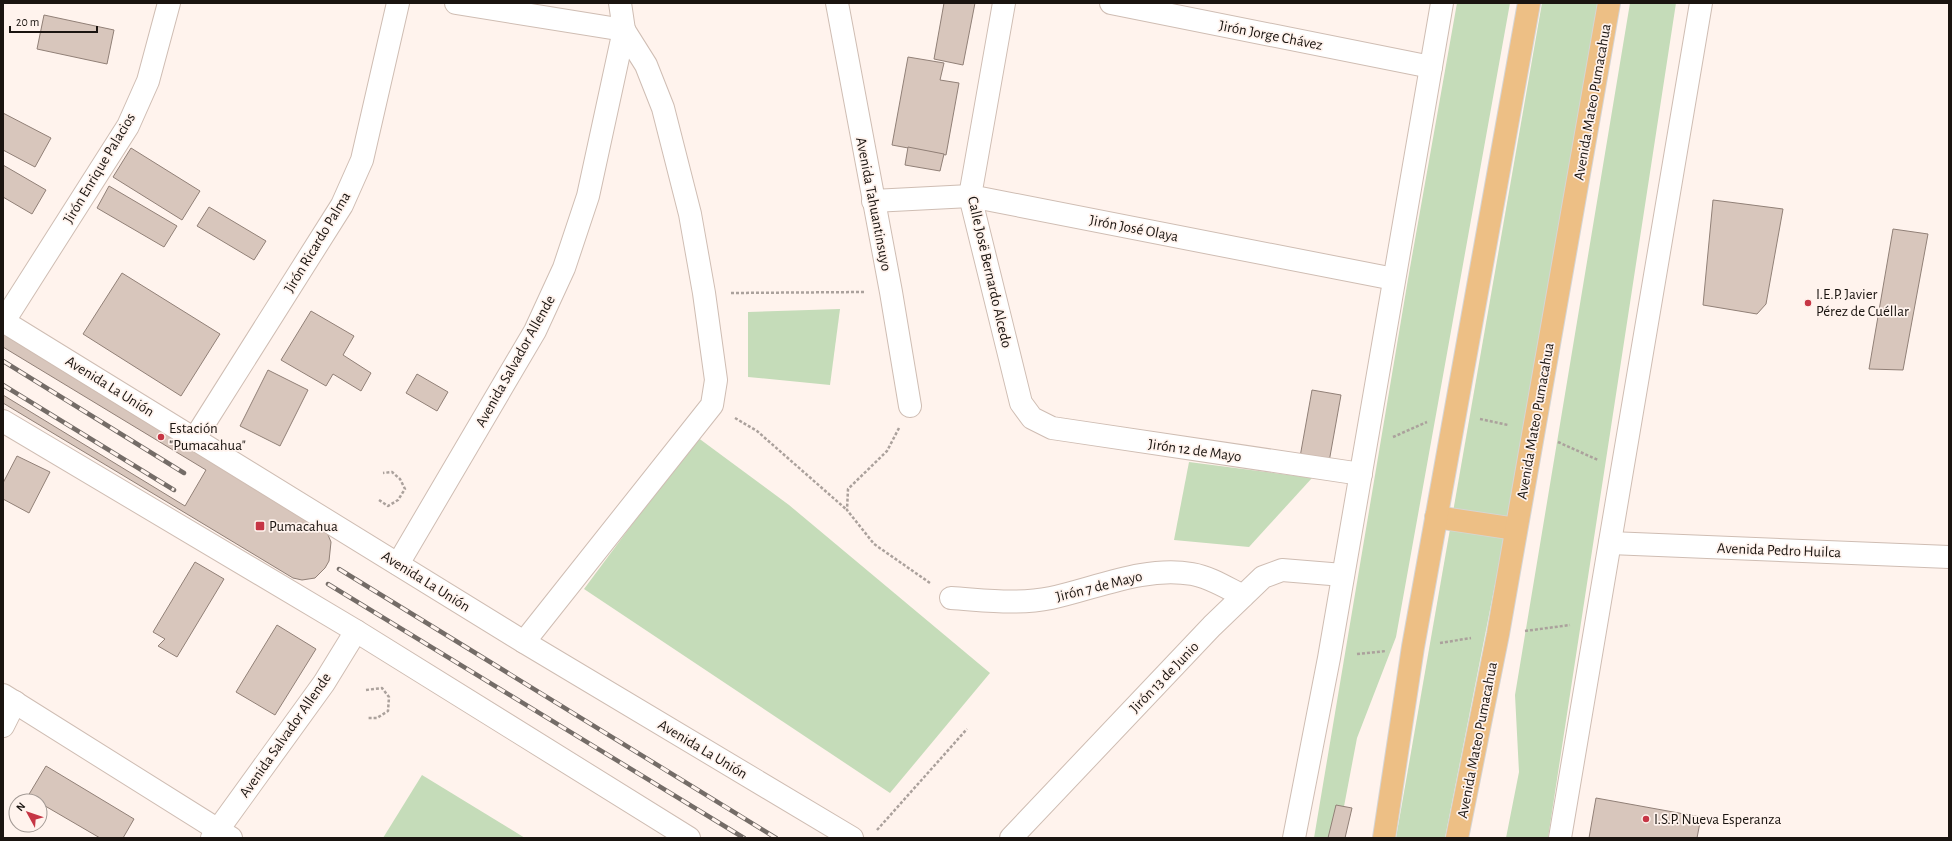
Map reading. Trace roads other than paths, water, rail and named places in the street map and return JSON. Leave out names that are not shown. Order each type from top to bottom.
[{"type":"main road","points":[[1384,838],[1413,647],[1529,3]]},
{"type":"main road","name":"Avenida Mateo Pumacahua","points":[[1457,838],[1498,634],[1532,431],[1610,3]]},
{"type":"main road","points":[[1436,517],[1516,529]]},
{"type":"street","name":"Jirón Enrique Palacios","points":[[3,321],[128,126],[148,81],[169,3]]},
{"type":"street","name":"Jirón Ricardo Palma","points":[[195,438],[342,205],[362,160],[398,3]]},
{"type":"street","points":[[456,3],[624,30],[646,65],[663,108],[690,214],[704,293],[716,380],[712,405],[524,642]]},
{"type":"street","name":"Avenida Salvador Allende","points":[[398,564],[535,332],[564,268],[588,196],[624,30],[620,3]]},
{"type":"street","name":"Avenida Tahuantinsuyo","points":[[837,3],[891,292],[910,406]]},
{"type":"street","name":"Calle Josë Bernardo Alcedo","points":[[1004,3],[970,196],[1021,403],[1032,418]]},
{"type":"street","name":"Jirón Jorge Chávez","points":[[1111,3],[1431,67]]},
{"type":"street","points":[[1294,838],[1329,658],[1442,3]]},
{"type":"street","points":[[1560,838],[1701,3]]},
{"type":"street","name":"Jirón José Olaya","points":[[873,200],[970,196],[1394,279]]},
{"type":"street","name":"Avenida La Unión","points":[[3,321],[524,642],[852,838]]},
{"type":"street","name":"Jirón 12 de Mayo","points":[[1032,418],[1052,428],[1360,474]]},
{"type":"street","points":[[3,421],[356,631],[689,838]]},
{"type":"street","name":"Avenida Pedro Huilca","points":[[1610,543],[1949,557]]},
{"type":"street","name":"Jirón 13 de Junio","points":[[1011,838],[1242,596],[1263,577],[1282,570],[1343,575]]},
{"type":"street","name":"Jirón 7 de Mayo","points":[[951,598],[1013,603],[1050,598],[1123,579],[1156,573],[1192,574],[1213,581],[1242,596]]},
{"type":"street","name":"Avenida Salvador Allende","points":[[220,835],[324,683],[356,631]]},
{"type":"street","points":[[3,726],[9,698],[220,835]]},
{"type":"railway","points":[[3,361],[184,473]]},
{"type":"railway","points":[[3,385],[174,490]]},
{"type":"railway","points":[[339,569],[776,838]]},
{"type":"railway","points":[[328,584],[744,838]]},
{"type":"place","name":"I.E.P. Javier Pérez de Cuéllar","points":[[1808,303]]},
{"type":"place","name":"Estación \"Pumacahua\"","points":[[161,437]]},
{"type":"place","name":"Pumacahua","points":[[260,526]]},
{"type":"place","name":"I.S.P. Nueva Esperanza","points":[[1646,819]]}]
